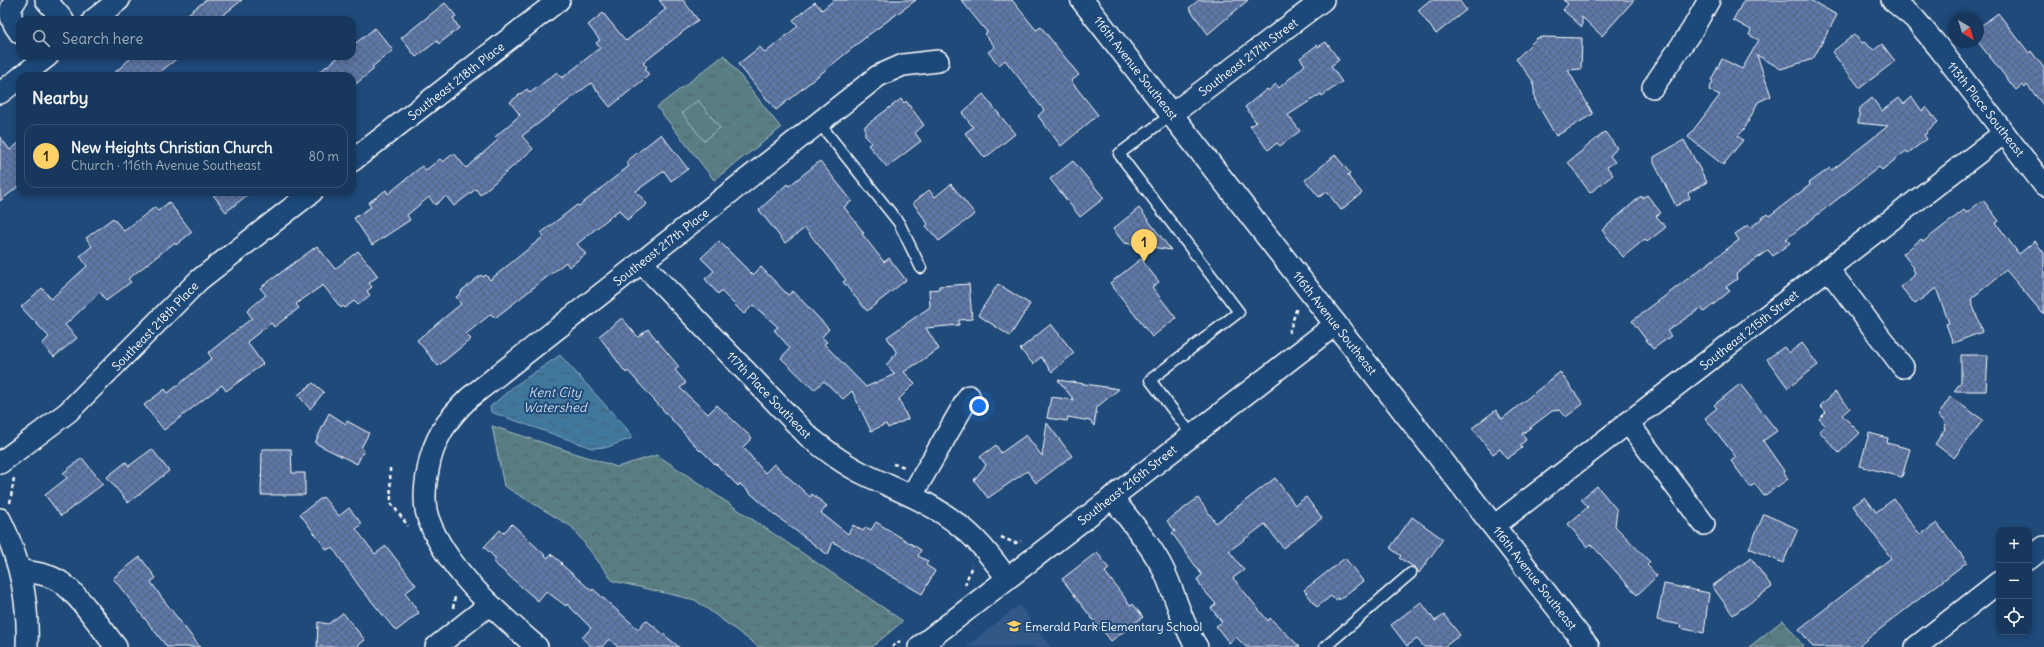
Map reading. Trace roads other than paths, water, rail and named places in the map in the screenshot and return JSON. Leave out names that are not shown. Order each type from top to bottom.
[{"type":"main road","name":"116th Avenue Southeast","points":[[1082,0],[1588,647]]},
{"type":"street","points":[[16,0],[10,12],[11,20],[16,27]]},
{"type":"street","points":[[46,0],[60,16]]},
{"type":"street","points":[[98,16],[119,0]]},
{"type":"street","name":"Southeast 218th Place","points":[[356,158],[559,0]]},
{"type":"street","name":"Southeast 217th Street","points":[[1172,114],[1323,0]]},
{"type":"street","points":[[1653,87],[1692,30],[1709,0]]},
{"type":"street","name":"113th Place Southeast","points":[[1892,0],[1914,18],[2044,184]]},
{"type":"street","points":[[27,72],[40,60]]},
{"type":"street","name":"Southeast 217th Place","points":[[537,647],[489,605],[447,554],[437,537],[428,517],[425,500],[426,479],[430,455],[437,437],[455,412],[878,76],[903,65],[938,61]]},
{"type":"street","points":[[0,93],[16,81]]},
{"type":"street","name":"Southeast 215th Street","points":[[1494,526],[1629,424],[2004,133]]},
{"type":"street","name":"Southeast 218th Place","points":[[0,464],[68,412],[199,280],[307,196]]},
{"type":"street","name":"117th Place Southeast","points":[[642,263],[808,436],[840,460],[863,473],[912,495],[962,526],[985,550],[1007,578]]},
{"type":"street","points":[[1828,269],[1903,367]]},
{"type":"street","name":"Southeast 216th Street","points":[[919,647],[1336,324]]},
{"type":"street","points":[[912,495],[969,396]]},
{"type":"street","points":[[1629,424],[1704,524]]},
{"type":"street","points":[[1112,497],[1156,555],[1164,571],[1187,633],[1197,647]]},
{"type":"street","points":[[0,519],[11,541],[20,570],[27,608],[27,647]]},
{"type":"street","points":[[2032,557],[2044,547]]},
{"type":"street","points":[[20,570],[48,576],[61,582],[72,592],[116,647]]},
{"type":"street","points":[[1916,647],[1996,584]]},
{"type":"street","points":[[436,647],[489,605]]},
{"type":"lane","points":[[1172,114],[1119,154],[1239,312],[1150,380],[1192,435]]},
{"type":"lane","points":[[818,123],[899,223],[921,268]]},
{"type":"lane","points":[[1325,647],[1411,573]]},
{"type":"water","name":"Kent City Watershed","points":[[560,355],[627,429],[632,438],[608,447],[592,448],[491,412],[490,407],[513,387]]},
{"type":"place","name":"New Heights Christian Church","points":[[1144,262]]},
{"type":"place","name":"Emerald Park Elementary School","points":[[1014,626]]}]
